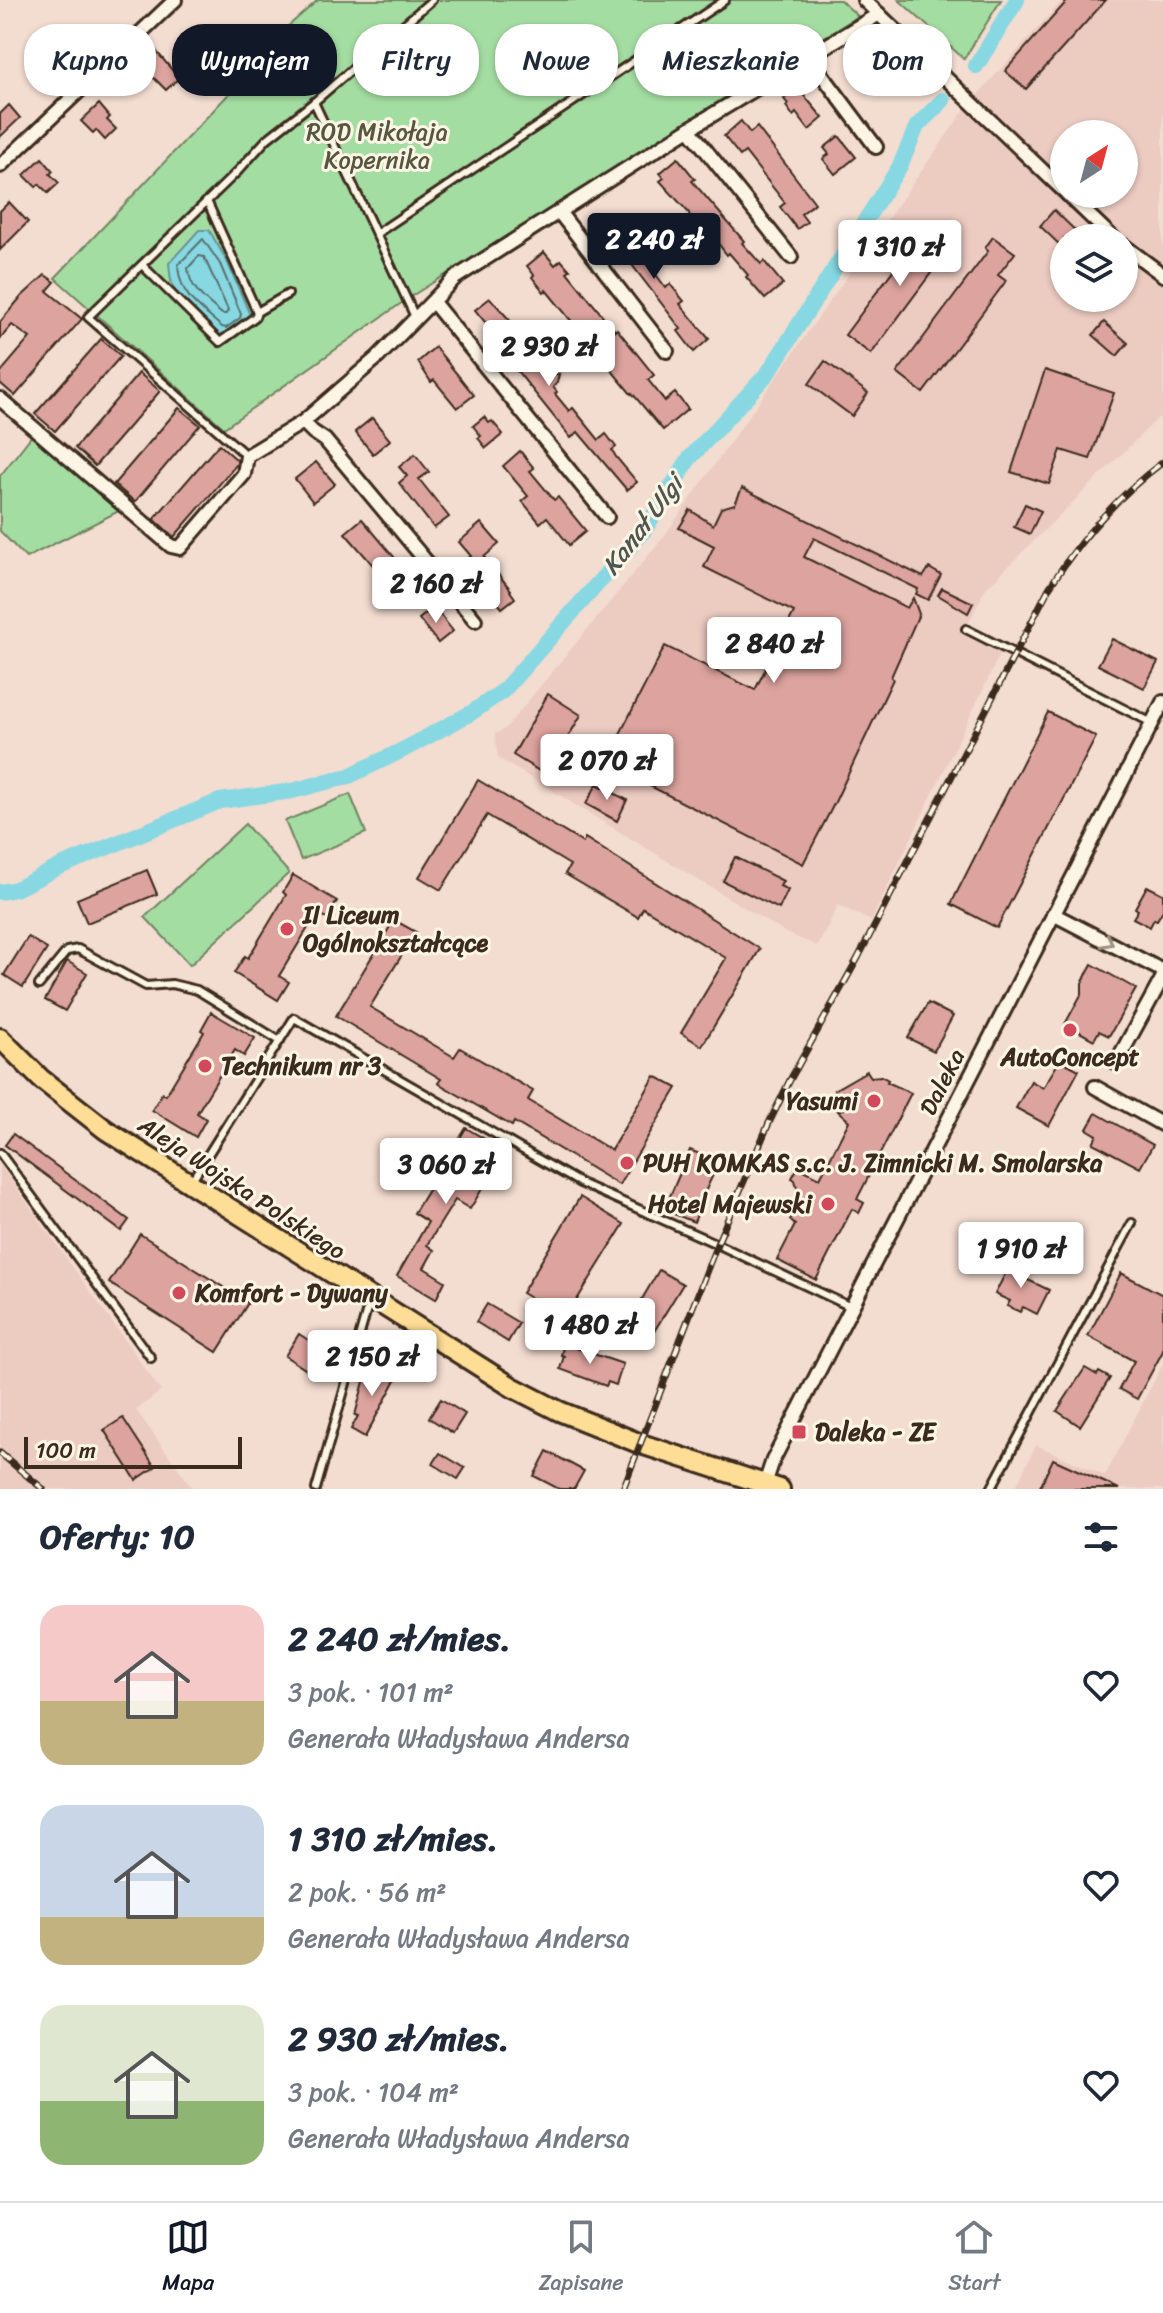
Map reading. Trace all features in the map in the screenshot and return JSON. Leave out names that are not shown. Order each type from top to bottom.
[{"type":"main road","name":"Aleja Wojska Polskiego","points":[[0,1038],[77,1109],[489,1373],[559,1411],[641,1444],[772,1487]]},
{"type":"street","points":[[0,166],[175,0]]},
{"type":"street","points":[[864,0],[1050,177]]},
{"type":"street","points":[[827,45],[879,14]]},
{"type":"street","points":[[827,81],[876,147]]},
{"type":"street","points":[[0,399],[171,546],[180,548],[244,474],[247,456],[303,422],[378,357],[455,278],[743,96]]},
{"type":"street","points":[[689,129],[791,257]]},
{"type":"street","points":[[1082,208],[1099,224]]},
{"type":"street","points":[[559,212],[667,351]]},
{"type":"street","points":[[1138,256],[1163,275]]},
{"type":"street","points":[[433,302],[607,517]]},
{"type":"street","points":[[303,422],[325,440],[475,620]]},
{"type":"street","name":"Daleka","points":[[772,1487],[773,1460],[1163,702]]},
{"type":"street","points":[[1053,914],[1163,971]]},
{"type":"street","points":[[1116,1063],[1163,977]]},
{"type":"street","points":[[1095,1087],[1163,1125]]},
{"type":"lane","points":[[247,456],[88,317],[267,139],[432,0]]},
{"type":"lane","points":[[376,234],[725,0]]},
{"type":"lane","points":[[314,102],[416,319]]},
{"type":"lane","points":[[207,201],[257,312]]},
{"type":"lane","points":[[142,265],[220,342],[255,317],[257,312],[288,294]]},
{"type":"lane","points":[[966,629],[1152,723]]},
{"type":"lane","points":[[39,985],[67,951],[78,949],[146,986],[172,984],[197,990],[280,1041]]},
{"type":"lane","points":[[190,1183],[294,1018],[580,1183],[851,1307]]},
{"type":"lane","points":[[0,1153],[151,1358]]},
{"type":"lane","points":[[991,1489],[1132,1223]]},
{"type":"lane","points":[[316,1489],[366,1313],[373,1300]]},
{"type":"shaded area","points":[[1063,0],[1163,0],[1163,413],[985,589],[963,635],[1000,654],[871,921],[838,905],[818,946],[786,933],[498,758],[495,734],[505,729],[663,538],[966,108]]},
{"type":"shaded area","points":[[0,1165],[161,1391],[136,1410],[193,1489],[0,1489]]},
{"type":"shaded area","points":[[1163,1364],[1163,1489],[1015,1489],[1036,1445],[1105,1476]]},
{"type":"green space","name":"ROD Mikołaja Kopernika","points":[[318,0],[840,0],[858,16],[827,35],[827,24],[634,24],[634,96],[730,96],[410,297],[224,428],[55,278],[227,96],[337,96],[337,24],[291,24]]},
{"type":"green space","points":[[899,0],[1001,0],[964,59],[952,48],[952,24],[925,24]]},
{"type":"green space","points":[[33,434],[119,511],[26,558],[0,531],[0,476]]},
{"type":"green space","points":[[350,794],[366,833],[301,860],[285,821]]},
{"type":"green space","points":[[245,824],[289,873],[190,965],[145,917]]},
{"type":"water","points":[[199,230],[209,230],[227,261],[250,315],[248,321],[227,338],[190,310],[172,283],[169,263]]},
{"type":"building","points":[[1068,0],[1106,0],[1026,89],[1005,71]]},
{"type":"building","points":[[156,51],[172,70],[172,84],[166,90],[156,80]]},
{"type":"building","points":[[787,96],[805,96],[823,118],[809,130],[796,113],[793,116],[784,99]]},
{"type":"building","points":[[99,104],[116,129],[105,140],[81,121]]},
{"type":"building","points":[[9,105],[20,118],[0,137],[0,114]]},
{"type":"building","points":[[741,121],[750,133],[757,127],[815,203],[801,214],[807,222],[797,229],[780,207],[785,203],[745,152],[740,156],[724,136]]},
{"type":"building","points":[[839,136],[856,157],[835,174],[823,159],[829,154],[824,148]]},
{"type":"building","points":[[42,158],[59,183],[48,193],[24,175]]},
{"type":"building","points":[[678,158],[695,179],[692,181],[744,241],[742,243],[761,264],[764,261],[783,284],[765,299],[700,220],[695,225],[689,213],[660,181],[664,178],[660,173]]},
{"type":"building","points":[[9,202],[28,222],[0,250],[0,211]]},
{"type":"building","points":[[1054,210],[1068,224],[1050,224],[1050,236],[1040,226]]},
{"type":"building","points":[[608,213],[638,249],[642,245],[657,265],[652,269],[666,288],[670,284],[684,301],[680,304],[709,339],[694,352],[678,331],[681,329],[616,244],[613,246],[594,224]]},
{"type":"building","points":[[928,223],[954,242],[871,354],[845,335]]},
{"type":"building","points":[[993,237],[1015,253],[998,275],[1006,281],[923,393],[897,373],[988,251],[985,248]]},
{"type":"building","points":[[544,252],[555,265],[561,260],[570,270],[567,272],[654,375],[648,380],[665,401],[675,393],[688,409],[663,430],[532,277],[534,275],[527,266]]},
{"type":"building","points":[[45,275],[55,282],[47,291],[82,319],[15,396],[0,383],[0,373],[30,338],[12,325],[0,339],[0,322]]},
{"type":"building","points":[[490,298],[521,333],[524,330],[531,339],[535,336],[543,346],[533,354],[550,374],[559,374],[553,387],[569,411],[573,408],[599,440],[606,434],[616,447],[612,450],[616,457],[637,482],[627,490],[578,432],[571,438],[509,361],[516,355],[497,330],[494,333],[475,310]]},
{"type":"building","points":[[1104,322],[1128,343],[1117,356],[1093,335]]},
{"type":"building","points":[[101,339],[121,356],[55,431],[35,414]]},
{"type":"building","points":[[435,347],[474,395],[457,408],[434,380],[431,382],[418,362]]},
{"type":"building","points":[[825,361],[868,393],[852,416],[809,384]]},
{"type":"building","points":[[1045,370],[1114,393],[1090,459],[1061,450],[1049,484],[1011,472]]},
{"type":"building","points":[[139,373],[160,391],[95,466],[75,448]]},
{"type":"building","points":[[179,408],[200,425],[135,502],[114,484]]},
{"type":"building","points":[[484,417],[503,434],[486,448],[473,426]]},
{"type":"building","points":[[372,418],[390,440],[373,454],[355,432]]},
{"type":"building","points":[[219,444],[237,460],[237,464],[174,537],[154,519]]},
{"type":"building","points":[[520,451],[534,468],[530,471],[554,500],[558,497],[586,531],[569,545],[547,517],[540,523],[522,501],[528,496],[503,466]]},
{"type":"building","points":[[415,454],[429,472],[419,479],[449,517],[434,528],[399,483],[407,476],[399,467]]},
{"type":"building","points":[[316,462],[335,484],[313,502],[295,479]]},
{"type":"building","points":[[742,488],[923,577],[929,568],[941,575],[928,600],[916,594],[918,589],[814,538],[804,557],[907,608],[913,598],[919,614],[891,677],[893,679],[803,864],[605,763],[665,646],[755,690],[794,612],[704,567],[714,546],[679,528],[690,510],[713,525],[721,508],[735,504]]},
{"type":"building","points":[[1025,504],[1041,511],[1030,534],[1014,527]]},
{"type":"building","points":[[362,519],[416,583],[400,596],[345,533]]},
{"type":"building","points":[[481,523],[499,544],[484,557],[515,598],[502,608],[463,563],[471,556],[459,542]]},
{"type":"building","points":[[942,588],[973,603],[968,613],[938,595]]},
{"type":"building","points":[[434,607],[453,631],[438,643],[419,619]]},
{"type":"building","points":[[1112,639],[1158,662],[1144,688],[1098,665]]},
{"type":"building","points":[[548,694],[581,715],[546,775],[513,755]]},
{"type":"building","points":[[1048,712],[1096,737],[997,928],[951,904]]},
{"type":"building","points":[[478,780],[583,843],[585,838],[760,949],[702,1046],[681,1033],[726,958],[643,908],[638,917],[565,874],[570,865],[487,815],[441,890],[419,877]]},
{"type":"building","points":[[597,784],[627,800],[617,821],[586,804]]},
{"type":"building","points":[[735,857],[783,881],[780,886],[788,890],[779,909],[723,881]]},
{"type":"building","points":[[147,870],[157,894],[87,923],[77,899]]},
{"type":"building","name":"II Liceum Ogólnokształcące","points":[[293,875],[337,901],[327,918],[317,913],[279,976],[289,982],[278,1000],[234,973],[245,956],[248,958],[286,895],[283,892]]},
{"type":"building","points":[[1147,886],[1163,894],[1163,910],[1150,927],[1133,918]]},
{"type":"building","points":[[394,920],[416,932],[370,1007],[454,1057],[460,1048],[533,1091],[528,1100],[611,1150],[655,1076],[677,1088],[619,1185],[514,1122],[512,1126],[438,1083],[441,1079],[336,1016]]},
{"type":"building","points":[[28,937],[47,949],[23,987],[4,975]]},
{"type":"building","points":[[67,961],[87,973],[65,1011],[45,1000]]},
{"type":"building","points":[[1092,964],[1136,989],[1109,1036],[1099,1031],[1094,1040],[1065,1024],[1082,993],[1082,983]]},
{"type":"building","points":[[928,1003],[953,1016],[934,1051],[908,1038]]},
{"type":"building","name":"Technikum nr 3","points":[[211,1012],[255,1038],[244,1056],[235,1050],[197,1113],[206,1119],[196,1137],[152,1110],[162,1093],[166,1095],[204,1032],[201,1030]]},
{"type":"building","points":[[1060,1060],[1079,1070],[1049,1126],[1016,1108],[1031,1081],[1043,1088]]},
{"type":"building","name":"Hotel Majewski","points":[[867,1071],[871,1077],[881,1076],[911,1093],[857,1199],[864,1203],[859,1213],[852,1209],[816,1280],[777,1260],[795,1225],[790,1220],[800,1199],[792,1178],[798,1167],[820,1178],[849,1121],[838,1111],[844,1108],[834,1090]]},
{"type":"building","points":[[1096,1113],[1153,1145],[1140,1168],[1093,1143],[1097,1135],[1087,1129]]},
{"type":"building","points":[[466,1128],[490,1142],[476,1164],[491,1174],[470,1209],[455,1200],[427,1245],[434,1250],[424,1268],[445,1281],[436,1299],[397,1276],[428,1222],[414,1213]]},
{"type":"building","points":[[13,1134],[129,1220],[121,1231],[5,1145]]},
{"type":"building","points":[[690,1150],[719,1162],[694,1222],[664,1210]]},
{"type":"building","points":[[580,1197],[624,1224],[565,1319],[522,1293]]},
{"type":"building","name":"Komfort - Dywany","points":[[140,1234],[248,1303],[217,1352],[109,1283]]},
{"type":"building","points":[[1011,1262],[1028,1272],[1024,1278],[1049,1290],[1037,1314],[1023,1307],[1020,1312],[1007,1306],[1010,1301],[995,1294]]},
{"type":"building","points":[[659,1270],[683,1284],[647,1343],[624,1330]]},
{"type":"building","points":[[1121,1273],[1163,1295],[1163,1351],[1137,1399],[1119,1389],[1134,1361],[1088,1336]]},
{"type":"building","points":[[487,1304],[519,1323],[508,1342],[476,1322]]},
{"type":"building","points":[[299,1334],[333,1356],[319,1378],[285,1356]]},
{"type":"building","points":[[564,1344],[623,1364],[616,1385],[608,1382],[606,1386],[560,1369]]},
{"type":"building","points":[[369,1363],[397,1378],[365,1437],[351,1429],[358,1416],[355,1415]]},
{"type":"building","points":[[1085,1368],[1110,1378],[1080,1426],[1057,1411]]},
{"type":"building","points":[[441,1399],[465,1414],[453,1433],[429,1418]]},
{"type":"building","points":[[123,1418],[155,1467],[136,1480],[104,1430]]},
{"type":"building","points":[[547,1451],[584,1471],[574,1489],[559,1489],[534,1476]]},
{"type":"building","points":[[440,1453],[465,1468],[458,1479],[433,1464]]},
{"type":"building","points":[[1053,1459],[1119,1489],[1039,1489]]},
{"type":"waterway","name":"Kanał Ulgi","points":[[976,66],[1017,0]]},
{"type":"waterway","name":"Kanał Ulgi","points":[[0,892],[16,889],[59,867],[220,801],[292,791],[349,776],[471,713],[503,691],[643,532],[689,459],[768,373],[900,166],[917,126],[943,100]]},
{"type":"railway","points":[[623,1489],[717,1244],[790,1080],[858,958],[1049,588],[1100,520],[1163,462]]},
{"type":"railway","points":[[0,1453],[43,1489]]},
{"type":"place","name":"II Liceum Ogólnokształcące","points":[[287,929]]},
{"type":"place","name":"AutoConcept","points":[[1070,1030]]},
{"type":"place","name":"Technikum nr 3","points":[[205,1066]]},
{"type":"place","name":"Yasumi","points":[[874,1101]]},
{"type":"place","name":"PUH KOMKAS s.c. J. Zimnicki M. Smolarska","points":[[627,1163]]},
{"type":"place","name":"Hotel Majewski","points":[[828,1204]]},
{"type":"place","name":"Komfort - Dywany","points":[[179,1293]]},
{"type":"place","name":"Daleka - ZE","points":[[799,1432]]}]
